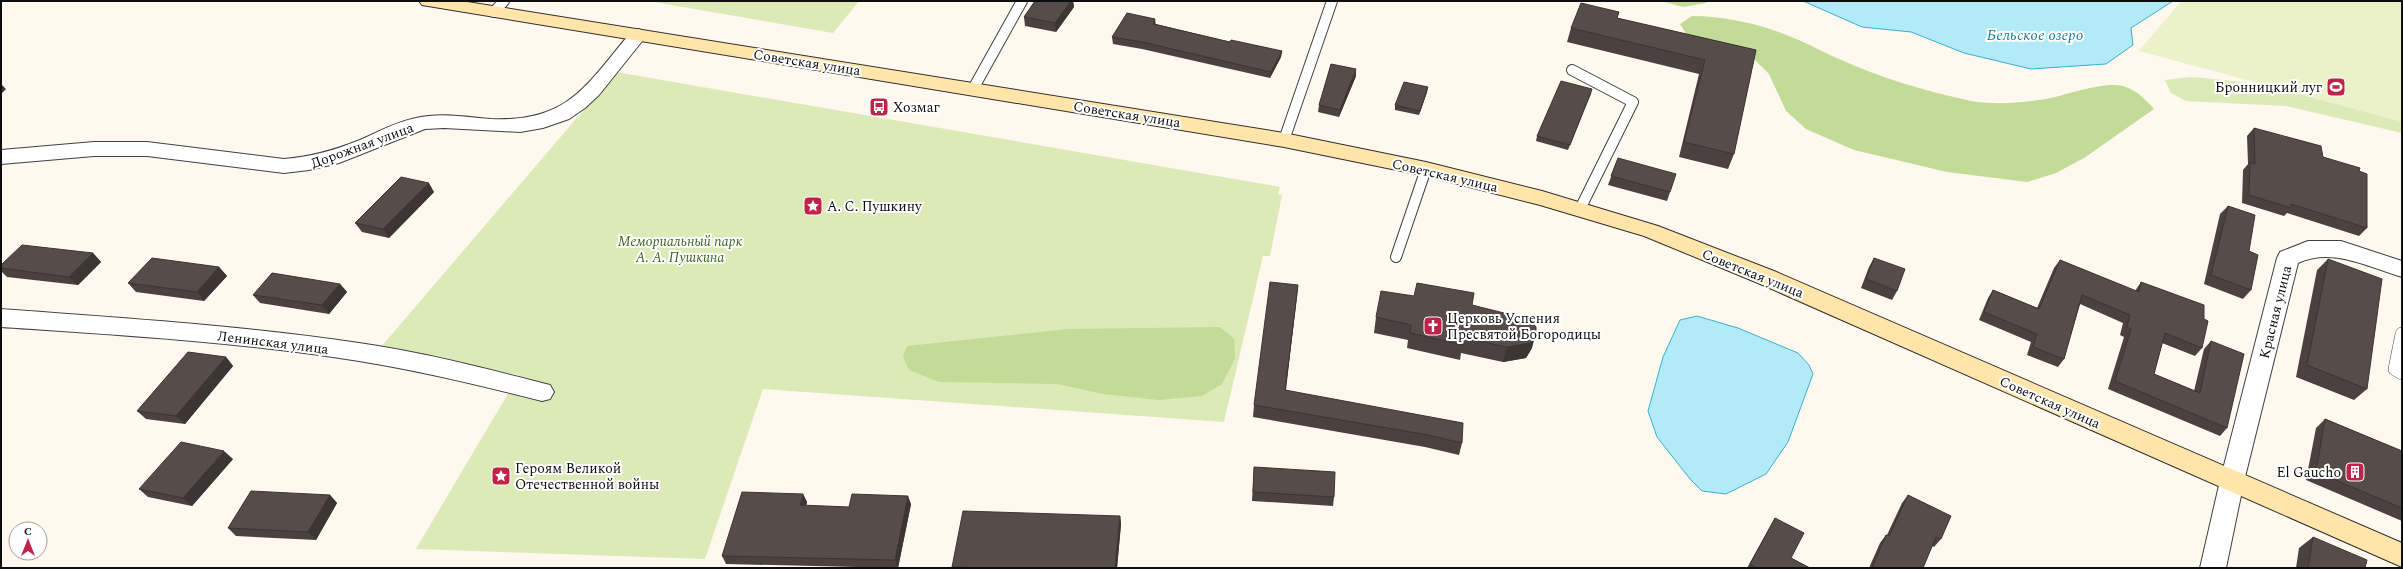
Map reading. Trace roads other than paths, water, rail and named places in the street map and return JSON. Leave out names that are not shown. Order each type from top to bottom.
[{"type":"main road","name":"Советская улица","points":[[428,1],[499,6],[638,35],[1284,140],[1426,169],[1542,198],[1651,232],[1766,277],[2402,555]]},
{"type":"street","name":"Дорожная улица","points":[[1,157],[94,149],[134,149],[284,166],[305,166],[345,154],[416,124],[454,122],[508,126],[535,125],[569,113],[583,100],[638,35]]},
{"type":"street","name":"Красная улица","points":[[2232,481],[2288,258],[2308,249],[2342,249],[2402,269]]},
{"type":"street","name":"Ленинская улица","points":[[1,318],[183,331],[359,352],[464,372],[542,392]]},
{"type":"street","points":[[2213,568],[2232,481]]},
{"type":"lane","points":[[973,89],[1022,1]]},
{"type":"lane","points":[[1284,140],[1332,1]]},
{"type":"lane","points":[[1572,70],[1633,102],[1580,209]]},
{"type":"lane","points":[[1396,257],[1426,169]]},
{"type":"lane","points":[[2402,334],[2395,369],[2402,373]]},
{"type":"water","name":"Бельское озеро","points":[[1803,1],[2173,1],[2131,28],[2133,45],[2106,64],[2031,69],[1964,53],[1911,32],[1862,27]]},
{"type":"water","points":[[1697,316],[1738,328],[1798,353],[1809,365],[1813,374],[1788,442],[1766,474],[1726,494],[1702,491],[1690,479],[1657,437],[1648,411],[1663,357],[1680,320]]},
{"type":"place","name":"Бронницкий луг","points":[[2336,87]]},
{"type":"place","name":"Хозмаг","points":[[879,107]]},
{"type":"place","name":"А. С. Пушкину","points":[[813,206]]},
{"type":"place","name":"Церковь Успения Пресвятой Богородицы","points":[[1433,326]]},
{"type":"place","name":"El Gaucho","points":[[2355,472]]},
{"type":"place","name":"Героям Великой Отечественной войны","points":[[501,476]]},
{"type":"park label","name":"Мемориальный парк А. А. Пушкина","points":[[680,250]]}]
